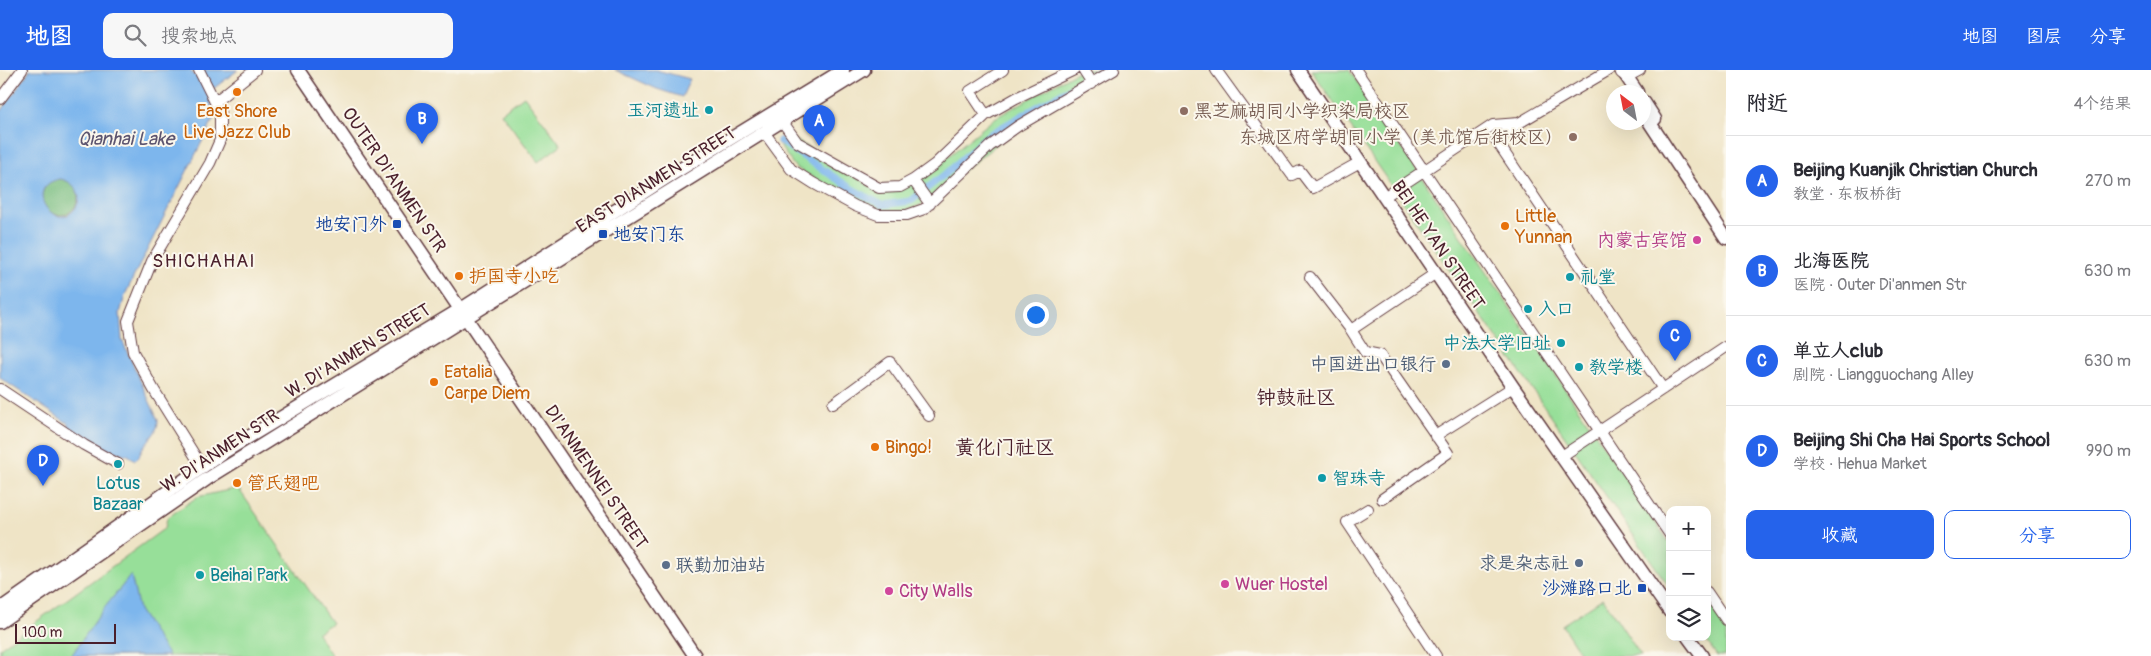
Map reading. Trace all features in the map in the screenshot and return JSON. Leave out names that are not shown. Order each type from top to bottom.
[{"type":"main road","name":"OUTER DI'ANMEN STR","points":[[298,70],[463,314]]},
{"type":"main road","points":[[463,314],[671,175],[843,70]]},
{"type":"main road","name":"EAST DIANMEN STREET","points":[[463,314],[864,70]]},
{"type":"main road","name":"BEI HE YAN STREET","points":[[1298,70],[1513,387],[1666,606]]},
{"type":"main road","points":[[1615,70],[1625,85]]},
{"type":"main road","points":[[1625,74],[1632,85]]},
{"type":"main road","points":[[1651,112],[1726,224]]},
{"type":"main road","points":[[1651,125],[1726,238]]},
{"type":"main road","name":"W. DI'ANMEN STREET","points":[[0,609],[202,467],[463,314]]},
{"type":"main road","name":"W. DI'ANMEN STR","points":[[0,622],[207,479],[463,314]]},
{"type":"main road","name":"DI'ANMENNEI STREET","points":[[463,314],[695,656]]},
{"type":"main road","points":[[1691,641],[1702,656]]},
{"type":"street","points":[[0,100],[22,70]]},
{"type":"street","points":[[199,70],[220,112],[220,140],[210,163],[152,261],[128,321],[133,352],[154,390],[202,467]]},
{"type":"street","points":[[216,101],[255,70]]},
{"type":"street","points":[[986,116],[970,91],[1003,70]]},
{"type":"street","points":[[782,121],[797,142],[879,188],[900,187],[935,164],[986,116],[1016,98],[1074,70]]},
{"type":"street","points":[[1083,70],[1092,84]]},
{"type":"street","points":[[764,132],[791,169],[855,206],[878,215],[907,215],[924,209],[990,146],[1018,126],[1114,70]]},
{"type":"street","points":[[1216,70],[1292,175],[1300,172],[1314,188],[1360,162]]},
{"type":"street","points":[[1356,70],[1666,530]]},
{"type":"street","points":[[1609,70],[1518,123],[1496,140],[1663,389]]},
{"type":"street","points":[[1615,70],[1625,74],[1640,70]]},
{"type":"street","points":[[1384,197],[1493,125],[1518,123]]},
{"type":"street","points":[[913,180],[930,204]]},
{"type":"street","points":[[1351,330],[1436,273]]},
{"type":"street","points":[[1310,277],[1351,330],[1365,352],[1380,355],[1448,453],[1382,499]]},
{"type":"street","points":[[1562,456],[1726,347]]},
{"type":"street","points":[[833,404],[890,362],[929,416]]},
{"type":"street","points":[[1435,436],[1513,387]]},
{"type":"street","points":[[0,389],[84,445],[118,464]]},
{"type":"street","points":[[1368,508],[1347,522],[1436,656]]},
{"type":"street","points":[[1710,596],[1726,620]]},
{"type":"green space","points":[[1080,70],[1110,70],[1035,114],[922,204],[904,212],[883,215],[865,208],[795,167],[777,142],[788,135],[874,188],[923,177],[995,118]]},
{"type":"green space","points":[[1311,70],[1349,70],[1666,538],[1666,582]]},
{"type":"green space","points":[[524,96],[561,145],[538,162],[501,113]]},
{"type":"green space","points":[[60,179],[67,180],[73,184],[77,190],[77,204],[73,210],[67,214],[60,215],[53,214],[47,210],[43,204],[42,197],[43,190],[47,184],[53,180]]},
{"type":"green space","name":"Beihai Park","points":[[238,488],[332,623],[317,633],[332,656],[0,656],[0,648],[165,528],[167,518],[197,497]]},
{"type":"green space","points":[[1603,598],[1641,656],[1582,656],[1562,625]]},
{"type":"green space","points":[[1711,605],[1726,627],[1726,656],[1717,656],[1707,641],[1711,641]]},
{"type":"water","name":"Qianhai Lake","points":[[30,70],[189,70],[196,76],[205,70],[238,70],[209,92],[214,118],[135,274],[125,295],[120,313],[122,340],[158,420],[156,431],[135,460],[128,455],[96,447],[67,428],[69,424],[0,378],[0,113]],"holes":[[[60,179],[73,185],[79,197],[76,207],[68,214],[60,216],[52,213],[46,207],[42,199],[43,191],[48,184]]]},
{"type":"water","points":[[615,70],[656,70],[690,79],[682,97],[657,89]]},
{"type":"water","points":[[131,575],[139,610],[169,656],[71,656],[105,607]]},
{"type":"waterway","points":[[780,141],[849,187],[882,205],[911,201],[949,171],[988,135],[1102,70]]},
{"type":"place","name":"East Shore Live Jazz Club","points":[[237,92]]},
{"type":"place","name":"玉河遗址","points":[[709,110]]},
{"type":"place","name":"黑芝麻胡同小学织染局校区","points":[[1184,111]]},
{"type":"place","name":"东城区府学胡同小学（美术馆后街校区）","points":[[1573,137]]},
{"type":"place","name":"北海医院","points":[[422,144]]},
{"type":"place","name":"Beijing Kuanjik Christian Church","points":[[819,146]]},
{"type":"place","name":"地安门外","points":[[397,224]]},
{"type":"place","name":"Little Yunnan","points":[[1505,226]]},
{"type":"place","name":"地安门东","points":[[603,234]]},
{"type":"place","name":"内蒙古宾馆","points":[[1697,240]]},
{"type":"place","name":"护国寺小吃","points":[[459,276]]},
{"type":"place","name":"礼堂","points":[[1570,277]]},
{"type":"place","name":"入口","points":[[1528,309]]},
{"type":"place","name":"中法大学旧址","points":[[1561,343]]},
{"type":"place","name":"单立人club","points":[[1675,361]]},
{"type":"place","name":"中国进出口银行","points":[[1446,364]]},
{"type":"place","name":"教学楼","points":[[1579,367]]},
{"type":"place","name":"Eatalia Carpe Diem","points":[[434,382]]},
{"type":"place","name":"Bingo!","points":[[875,447]]},
{"type":"place","name":"Lotus Bazaar","points":[[118,464]]},
{"type":"place","name":"智珠寺","points":[[1322,478]]},
{"type":"place","name":"管氏翅吧","points":[[237,483]]},
{"type":"place","name":"Beijing Shi Cha Hai Sports School","points":[[43,486]]},
{"type":"place","name":"求是杂志社","points":[[1579,563]]},
{"type":"place","name":"联勤加油站","points":[[666,565]]},
{"type":"place","name":"Beihai Park","points":[[200,575]]},
{"type":"place","name":"Wuer Hostel","points":[[1225,584]]},
{"type":"place","name":"沙滩路口北","points":[[1642,588]]},
{"type":"place","name":"City Walls","points":[[889,591]]},
{"type":"district","name":"SHICHAHAI","points":[[204,261]]},
{"type":"district","name":"钟鼓社区","points":[[1296,397]]},
{"type":"district","name":"黄化门社区","points":[[1005,447]]}]
